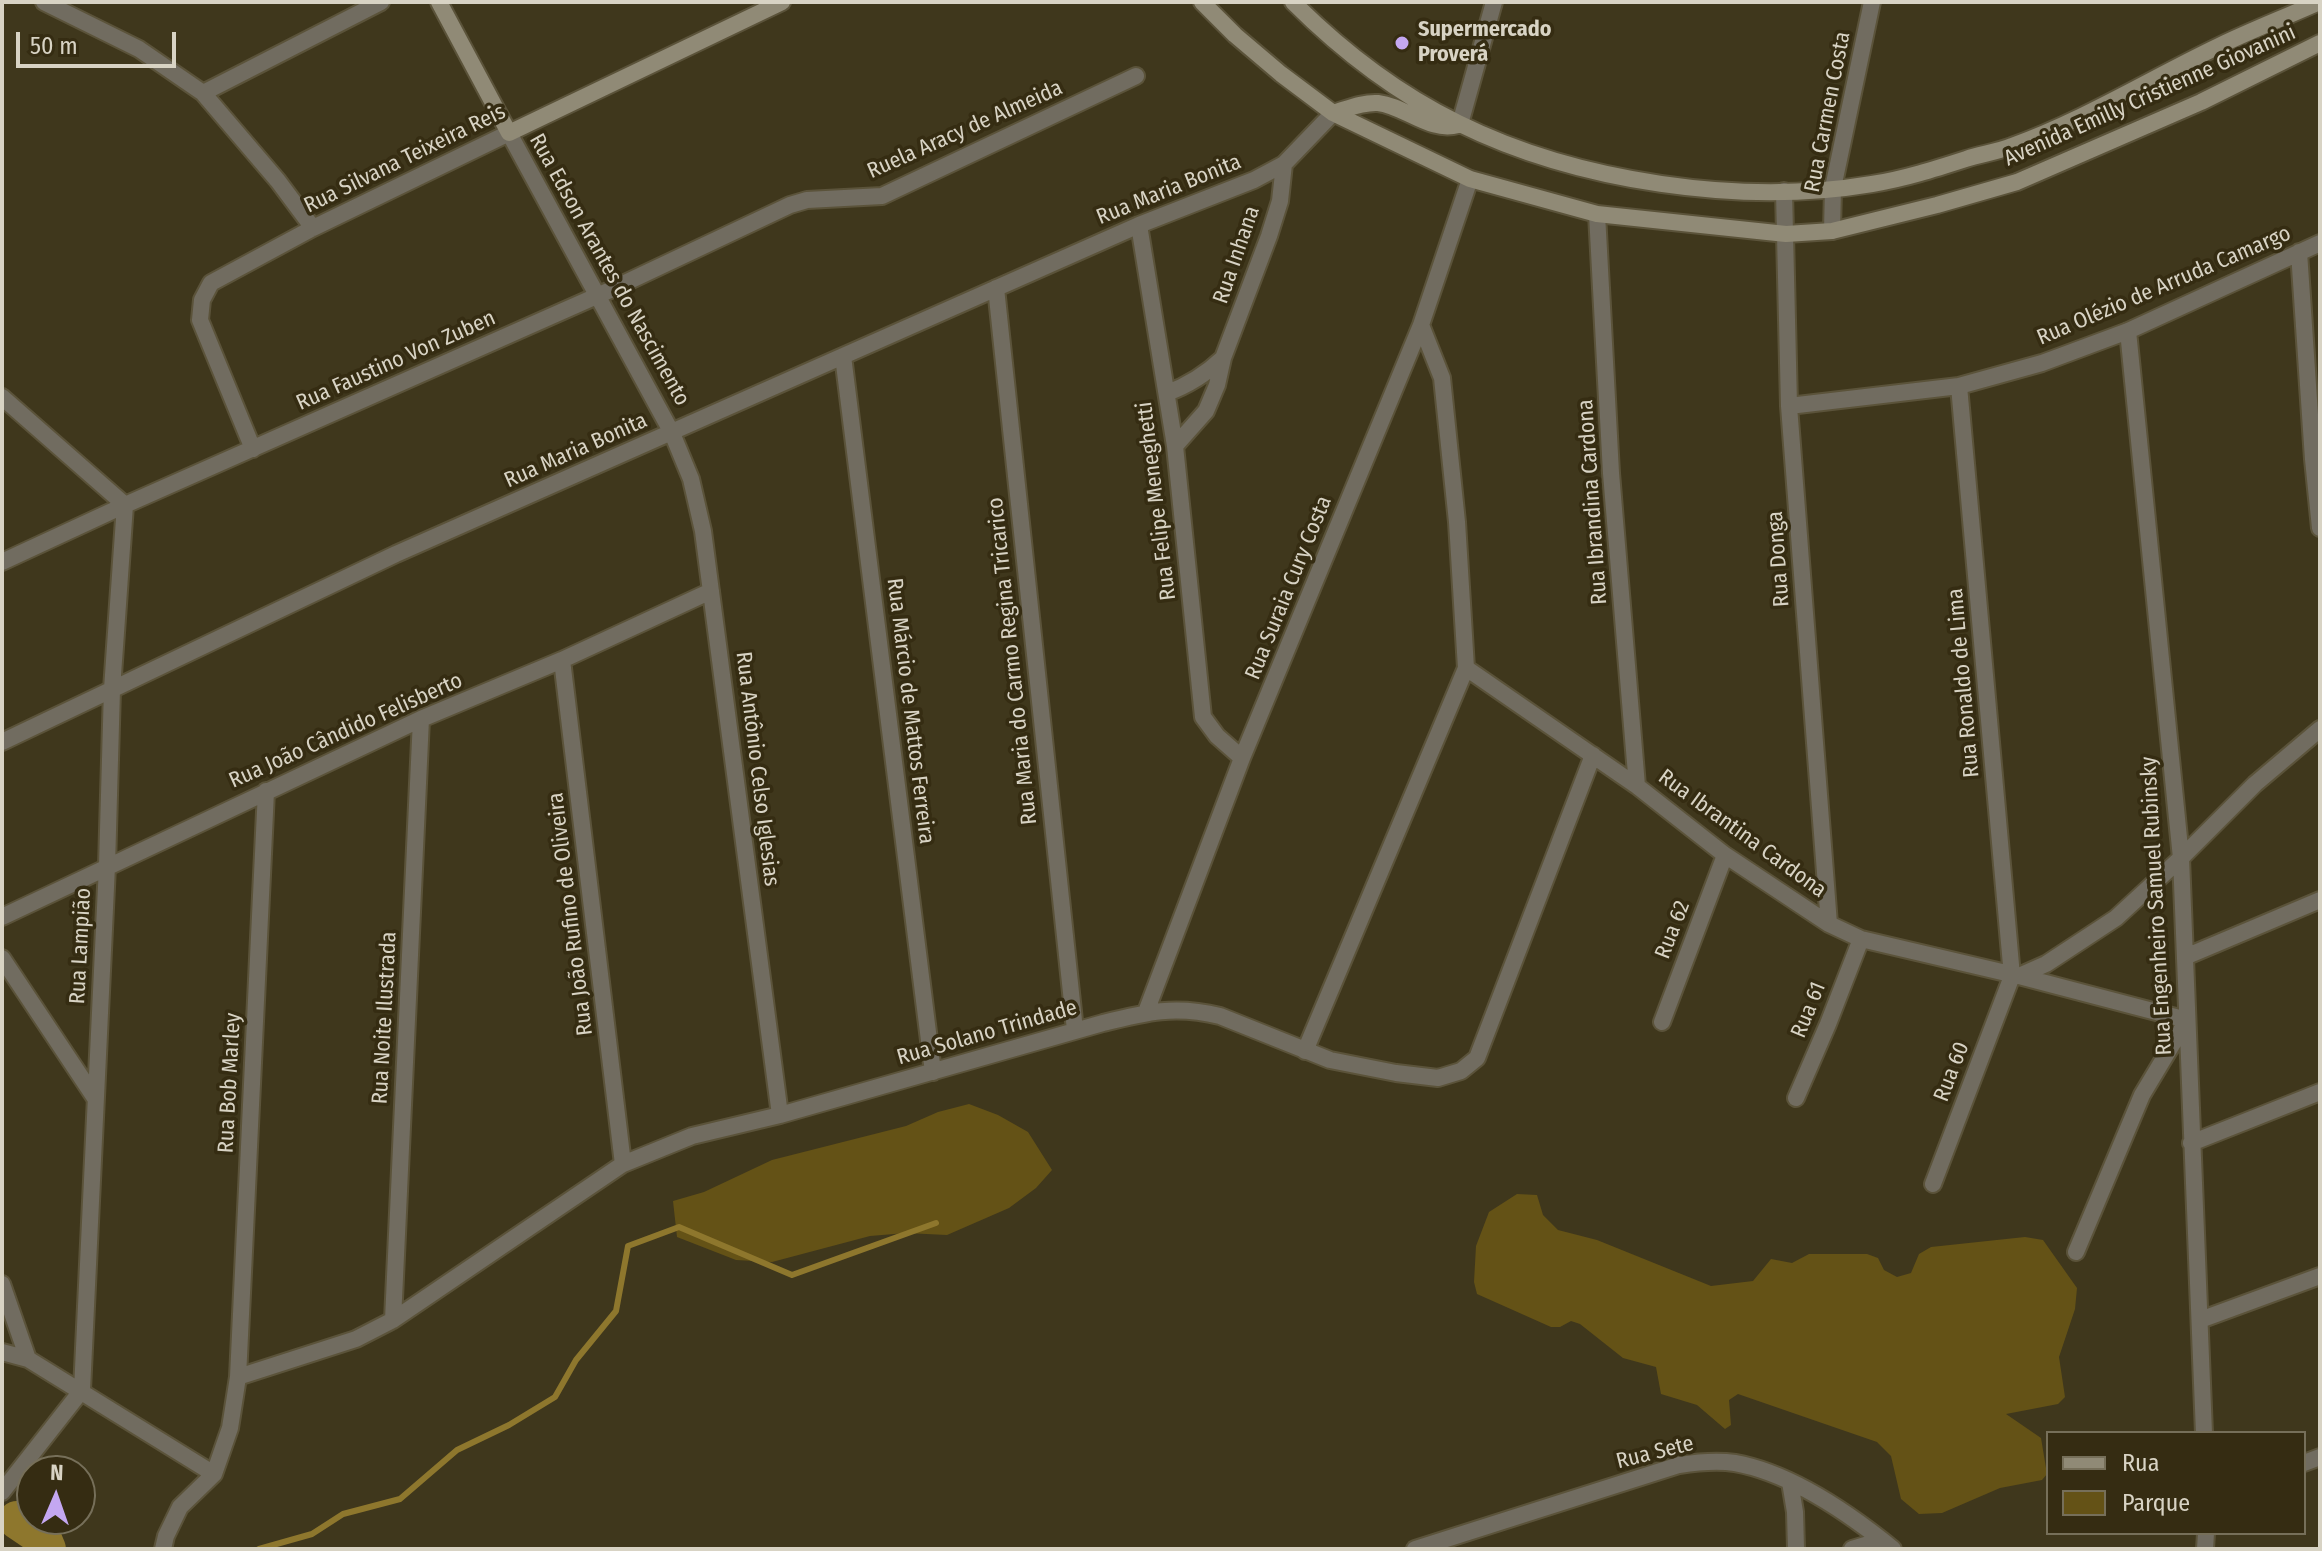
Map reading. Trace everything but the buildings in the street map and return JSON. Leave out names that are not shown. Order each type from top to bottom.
[{"type":"main road","name":"Rua Edson Arantes do Nascimento","points":[[439,2],[509,133]]},
{"type":"main road","name":"Rua Silvana Teixeira Reis","points":[[509,133],[782,2]]},
{"type":"main road","name":"Avenida Emilly Cristienne Giovanini","points":[[1202,2],[1281,74],[1333,113],[1470,179],[1597,214],[1786,234],[1832,231],[2017,182],[2201,102],[2320,43]]},
{"type":"main road","name":"Avenida Emilly Cristienne Giovanini","points":[[1293,2],[1327,35],[1375,73],[1460,124],[1554,160],[1620,176],[1716,190],[1784,191],[1870,184],[1915,175],[2012,146],[2319,2]]},
{"type":"main road","points":[[1333,113],[1378,103],[1446,127],[1460,124]]},
{"type":"street","points":[[44,2],[139,49],[203,93],[278,181],[313,228]]},
{"type":"street","points":[[203,93],[381,2]]},
{"type":"street","points":[[1460,124],[1494,2]]},
{"type":"street","name":"Rua Carmen Costa","points":[[1832,231],[1833,188],[1872,2]]},
{"type":"street","name":"Ruela Aracy de Almeida","points":[[807,200],[882,196],[1136,76]]},
{"type":"street","name":"Rua Maria Bonita","points":[[2,742],[396,554],[1139,225],[1254,180],[1284,164],[1333,113]]},
{"type":"street","name":"Rua Silvana Teixeira Reis","points":[[253,449],[200,320],[202,300],[211,283],[313,228],[509,133]]},
{"type":"street","name":"Rua Edson Arantes do Nascimento","points":[[509,133],[672,433]]},
{"type":"street","name":"Rua Inhana","points":[[1175,446],[1206,411],[1217,385],[1223,358],[1280,201],[1284,164]]},
{"type":"street","name":"Rua Suraia Cury Costa","points":[[1146,1012],[1242,758],[1421,325],[1470,179]]},
{"type":"street","name":"Rua Donga","points":[[1784,191],[1789,406],[1829,924]]},
{"type":"street","name":"Rua Faustino Von Zuben","points":[[2,562],[596,296],[790,205],[807,200]]},
{"type":"street","name":"Rua Ibrandina Cardona","points":[[1597,214],[1611,473],[1637,786]]},
{"type":"street","name":"Rua Felipe Meneghetti","points":[[1139,225],[1175,446],[1203,717],[1217,736],[1242,758]]},
{"type":"street","name":"Rua Olézio de Arruda Camargo","points":[[1789,406],[1959,386],[2042,363],[2128,331],[2320,243]]},
{"type":"street","points":[[2299,252],[2320,528]]},
{"type":"street","name":"Rua Maria do Carmo Regina Tricarico","points":[[996,288],[1075,1030]]},
{"type":"street","points":[[1305,1051],[1466,668],[1457,522],[1442,378],[1421,325]]},
{"type":"street","name":"Rua Engenheiro Samuel Rubinsky","points":[[2128,331],[2181,858],[2204,1431]]},
{"type":"street","name":"Rua Márcio de Mattos Ferreira","points":[[843,356],[933,1072]]},
{"type":"street","points":[[1167,393],[1184,387],[1223,358]]},
{"type":"street","name":"Rua Ronaldo de Lima","points":[[1959,386],[2016,976]]},
{"type":"street","points":[[2,397],[125,505]]},
{"type":"street","name":"Rua Antônio Celso Iglesias","points":[[672,433],[691,479],[703,531],[780,1115]]},
{"type":"street","name":"Rua Lampião","points":[[82,1390],[107,866],[112,689],[125,505]]},
{"type":"street","name":"Rua João Cândido Felisberto","points":[[2,917],[421,719],[562,660],[711,591]]},
{"type":"street","name":"Rua João Rufino de Oliveira","points":[[562,660],[623,1164]]},
{"type":"street","name":"Rua Ibrantina Cardona","points":[[1466,668],[1637,786],[1725,855],[1829,924],[1861,939],[2187,1020]]},
{"type":"street","name":"Rua Noite Ilustrada","points":[[393,1320],[421,719]]},
{"type":"street","points":[[2016,976],[2046,964],[2116,918],[2255,784],[2320,729]]},
{"type":"street","name":"Rua Solano Trindade","points":[[238,1377],[356,1339],[393,1320],[623,1164],[692,1136],[780,1115],[1146,1012],[1176,1009],[1220,1016],[1330,1060],[1438,1078],[1461,1071],[1477,1058],[1593,755]]},
{"type":"street","name":"Rua Bob Marley","points":[[214,1474],[230,1428],[238,1377],[266,791]]},
{"type":"street","name":"Rua 62","points":[[1662,1022],[1725,855]]},
{"type":"street","points":[[2185,957],[2320,900]]},
{"type":"street","name":"Rua 61","points":[[1796,1098],[1861,939]]},
{"type":"street","points":[[2,958],[95,1098]]},
{"type":"street","name":"Rua 60","points":[[1933,1184],[2016,976]]},
{"type":"street","points":[[2076,1252],[2142,1095],[2187,1020]]},
{"type":"street","points":[[2191,1143],[2320,1092]]},
{"type":"street","points":[[2200,1320],[2320,1276]]},
{"type":"street","points":[[2,1284],[28,1359]]},
{"type":"street","points":[[2,1352],[28,1359],[82,1390],[214,1474],[180,1507],[163,1549]]},
{"type":"street","points":[[2,1492],[82,1390]]},
{"type":"street","name":"Rua Sete","points":[[1415,1549],[1679,1465],[1715,1461],[1737,1464],[1790,1482],[1821,1498],[1888,1544]]},
{"type":"street","points":[[1790,1482],[1796,1549]]},
{"type":"street","points":[[1852,1549],[1888,1544]]},
{"type":"green space","points":[[969,1104],[998,1115],[1028,1132],[1052,1170],[1036,1188],[1009,1208],[947,1235],[906,1233],[870,1236],[772,1262],[736,1260],[677,1237],[673,1201],[704,1192],[772,1160],[906,1126],[938,1112]]},
{"type":"green space","points":[[1517,1194],[1537,1195],[1543,1215],[1558,1230],[1597,1240],[1711,1286],[1753,1281],[1771,1259],[1792,1263],[1809,1254],[1867,1254],[1878,1258],[1884,1270],[1897,1277],[1911,1273],[1919,1254],[1931,1247],[2025,1237],[2043,1240],[2077,1288],[2075,1309],[2059,1357],[2065,1397],[2058,1404],[2006,1414],[2041,1438],[2046,1475],[2042,1480],[2000,1488],[1942,1513],[1919,1514],[1901,1499],[1891,1456],[1877,1442],[1738,1394],[1729,1400],[1731,1425],[1725,1429],[1697,1405],[1661,1394],[1656,1367],[1623,1358],[1580,1324],[1571,1321],[1560,1327],[1551,1327],[1477,1294],[1474,1282],[1476,1246],[1489,1212]]},
{"type":"waterway","points":[[259,1549],[312,1534],[343,1514],[400,1499],[457,1450],[509,1425],[555,1397],[576,1360],[616,1311],[628,1246],[679,1227],[792,1275],[936,1223]]},
{"type":"waterway","points":[[39,1535],[47,1549]]},
{"type":"place","name":"Supermercado Proverá","points":[[1402,43]]}]
